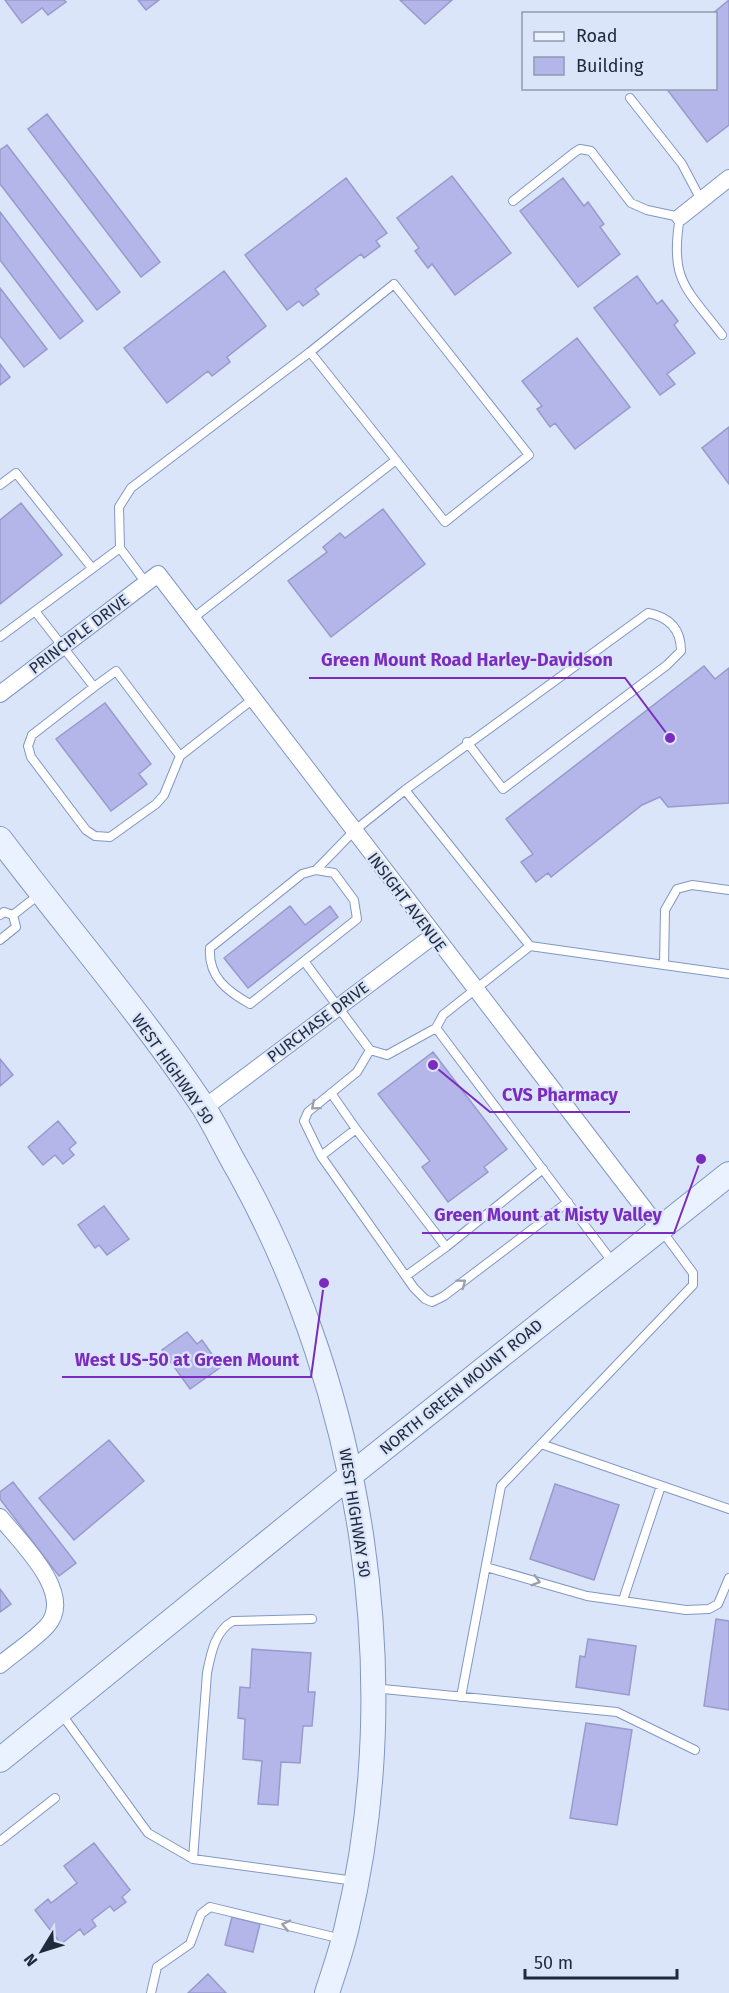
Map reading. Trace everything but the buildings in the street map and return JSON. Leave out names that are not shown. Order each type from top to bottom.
[{"type":"main road","name":"WEST HIGHWAY 50","points":[[0,839],[157,1042],[204,1108],[258,1205],[295,1286],[320,1353],[352,1474],[372,1652],[371,1755],[363,1835],[343,1939],[327,1993]]},
{"type":"main road","name":"NORTH GREEN MOUNT ROAD","points":[[0,1760],[352,1474],[729,1174]]},
{"type":"street","points":[[680,217],[729,178]]},
{"type":"street","name":"INSIGHT AVENUE","points":[[152,579],[192,619],[659,1228]]},
{"type":"street","name":"PRINCIPLE DRIVE","points":[[0,694],[152,579]]},
{"type":"street","name":"PURCHASE DRIVE","points":[[204,1108],[433,936]]},
{"type":"street","points":[[0,1517],[53,1585],[56,1606],[48,1625],[0,1665]]},
{"type":"lane","points":[[630,98],[682,164],[701,200]]},
{"type":"lane","points":[[513,201],[574,152],[586,149],[591,152],[631,203],[647,210],[680,217],[674,249],[680,280],[722,336]]},
{"type":"lane","points":[[152,579],[120,548],[119,507],[131,488],[310,352],[394,284],[529,455],[445,522],[310,352]]},
{"type":"lane","points":[[192,619],[396,460]]},
{"type":"lane","points":[[0,485],[16,472],[92,568]]},
{"type":"lane","points":[[0,638],[120,548]]},
{"type":"lane","points":[[34,611],[94,687]]},
{"type":"lane","points":[[316,870],[354,831],[467,742],[648,613],[671,622],[681,639],[681,651],[668,665],[503,789],[467,742]]},
{"type":"lane","points":[[180,756],[116,671],[32,735],[28,746],[31,758],[86,830],[95,836],[110,837],[165,795],[180,756],[253,699]]},
{"type":"lane","points":[[405,790],[530,946],[729,974]]},
{"type":"lane","points":[[316,870],[334,873],[354,900],[357,919],[250,1004],[226,990],[216,977],[209,958],[210,948],[302,874],[316,870]]},
{"type":"lane","points":[[664,965],[665,910],[677,889],[692,885],[729,890]]},
{"type":"lane","points":[[14,915],[41,893]]},
{"type":"lane","points":[[0,915],[4,912],[14,915]]},
{"type":"lane","points":[[0,940],[16,927],[14,915]]},
{"type":"lane","points":[[304,961],[370,1050],[387,1055],[436,1028],[443,1015],[530,946]]},
{"type":"lane","points":[[436,1028],[615,1264]]},
{"type":"lane","points":[[370,1050],[357,1072],[308,1112],[304,1122],[321,1156],[414,1288],[425,1299],[432,1302],[444,1296],[568,1202]]},
{"type":"lane","points":[[331,1093],[446,1247]]},
{"type":"lane","points":[[321,1156],[356,1129]]},
{"type":"lane","points":[[406,1276],[543,1169]]},
{"type":"lane","points":[[461,1697],[501,1486],[693,1285],[693,1273],[659,1228]]},
{"type":"lane","points":[[541,1444],[729,1509]]},
{"type":"lane","points":[[623,1600],[662,1486]]},
{"type":"lane","points":[[486,1567],[587,1596],[686,1610],[709,1609],[718,1604],[729,1578]]},
{"type":"lane","points":[[193,1859],[207,1673],[211,1651],[223,1626],[233,1621],[312,1619]]},
{"type":"lane","points":[[372,1688],[617,1712],[695,1749]]},
{"type":"lane","points":[[60,1711],[148,1833],[193,1859],[355,1881]]},
{"type":"lane","points":[[0,1841],[55,1798]]},
{"type":"lane","points":[[151,1993],[157,1967],[189,1944],[201,1914],[210,1907],[343,1939]]},
{"type":"place","name":"Green Mount Road Harley-Davidson","points":[[670,738]]},
{"type":"place","name":"CVS Pharmacy","points":[[433,1065]]},
{"type":"place","name":"Green Mount at Misty Valley","points":[[701,1159]]},
{"type":"place","name":"West US-50 at Green Mount","points":[[324,1283]]}]
